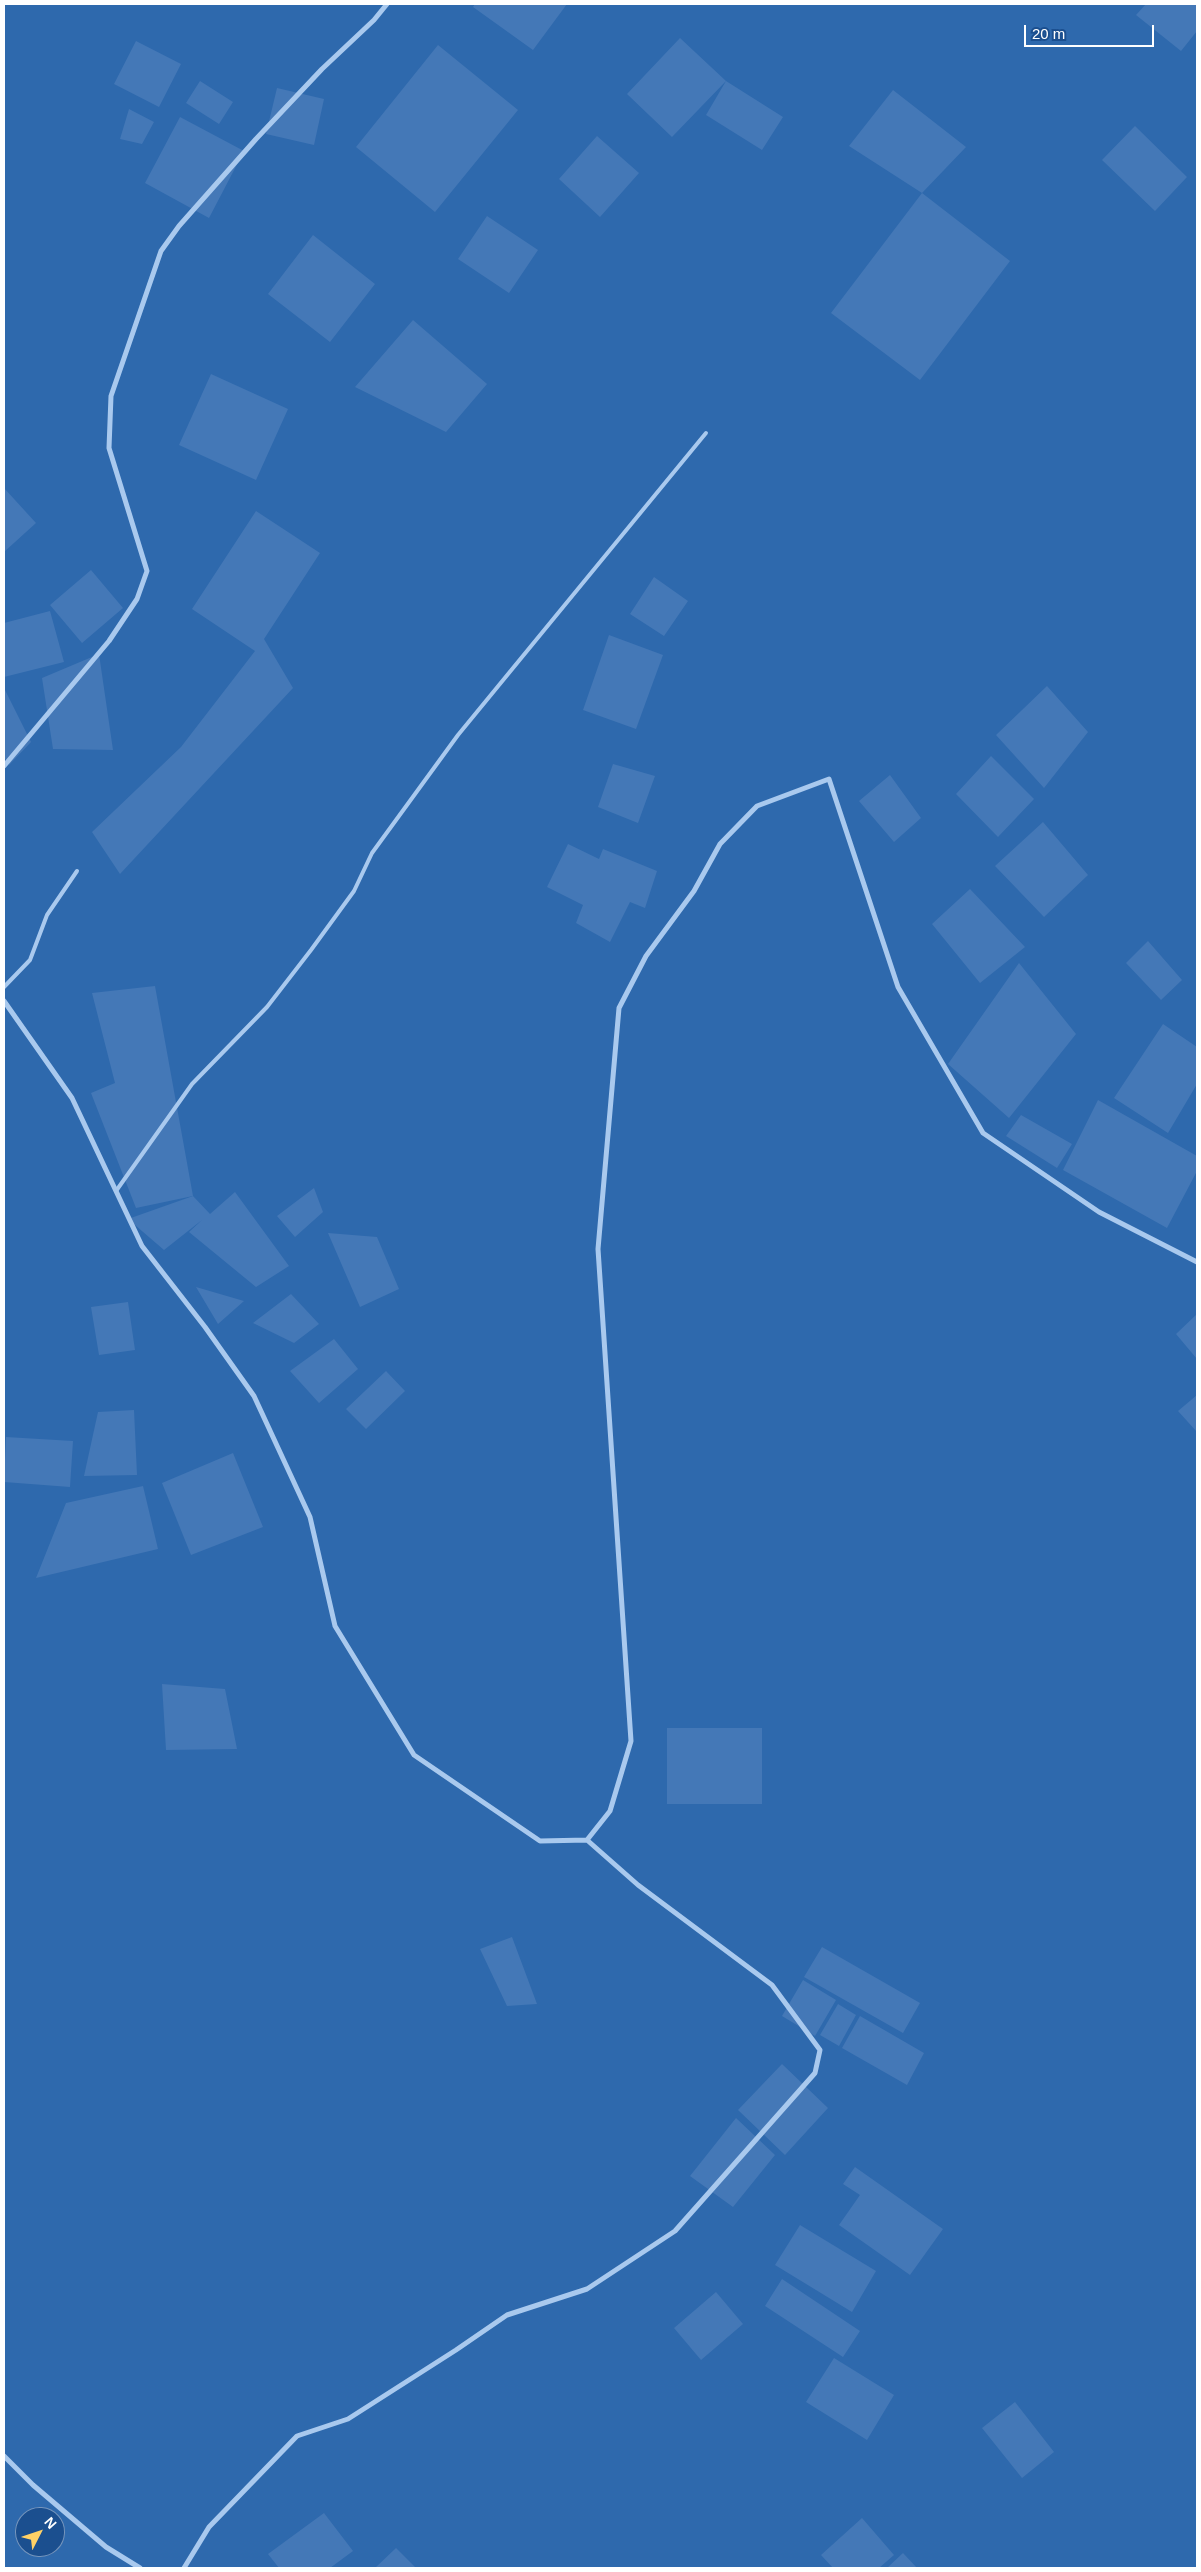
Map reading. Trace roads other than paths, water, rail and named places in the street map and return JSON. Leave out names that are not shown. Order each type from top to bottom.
[{"type":"street","points":[[4,766],[109,641],[137,599],[147,571],[109,448],[111,396],[161,251],[179,226],[256,139],[322,69],[374,20],[387,4]]},
{"type":"street","points":[[586,1840],[610,1811],[631,1741],[598,1249],[619,1008],[646,956],[694,891],[720,844],[757,806],[828,779],[898,987],[983,1133],[1099,1212],[1197,1262]]},
{"type":"street","points":[[4,1001],[72,1098],[142,1246],[205,1327],[254,1396],[310,1517],[335,1626],[414,1754],[540,1841],[586,1840],[638,1885],[772,1985],[820,2050],[815,2073],[675,2231],[587,2289],[507,2315],[348,2419],[297,2436],[210,2527],[184,2568]]},
{"type":"street","points":[[4,2456],[33,2485],[106,2547],[140,2568]]},
{"type":"lane","points":[[116,1191],[192,1084],[267,1007],[311,950],[354,891],[372,853],[458,735],[706,433]]},
{"type":"lane","points":[[4,988],[30,960],[47,915],[78,871]]}]
